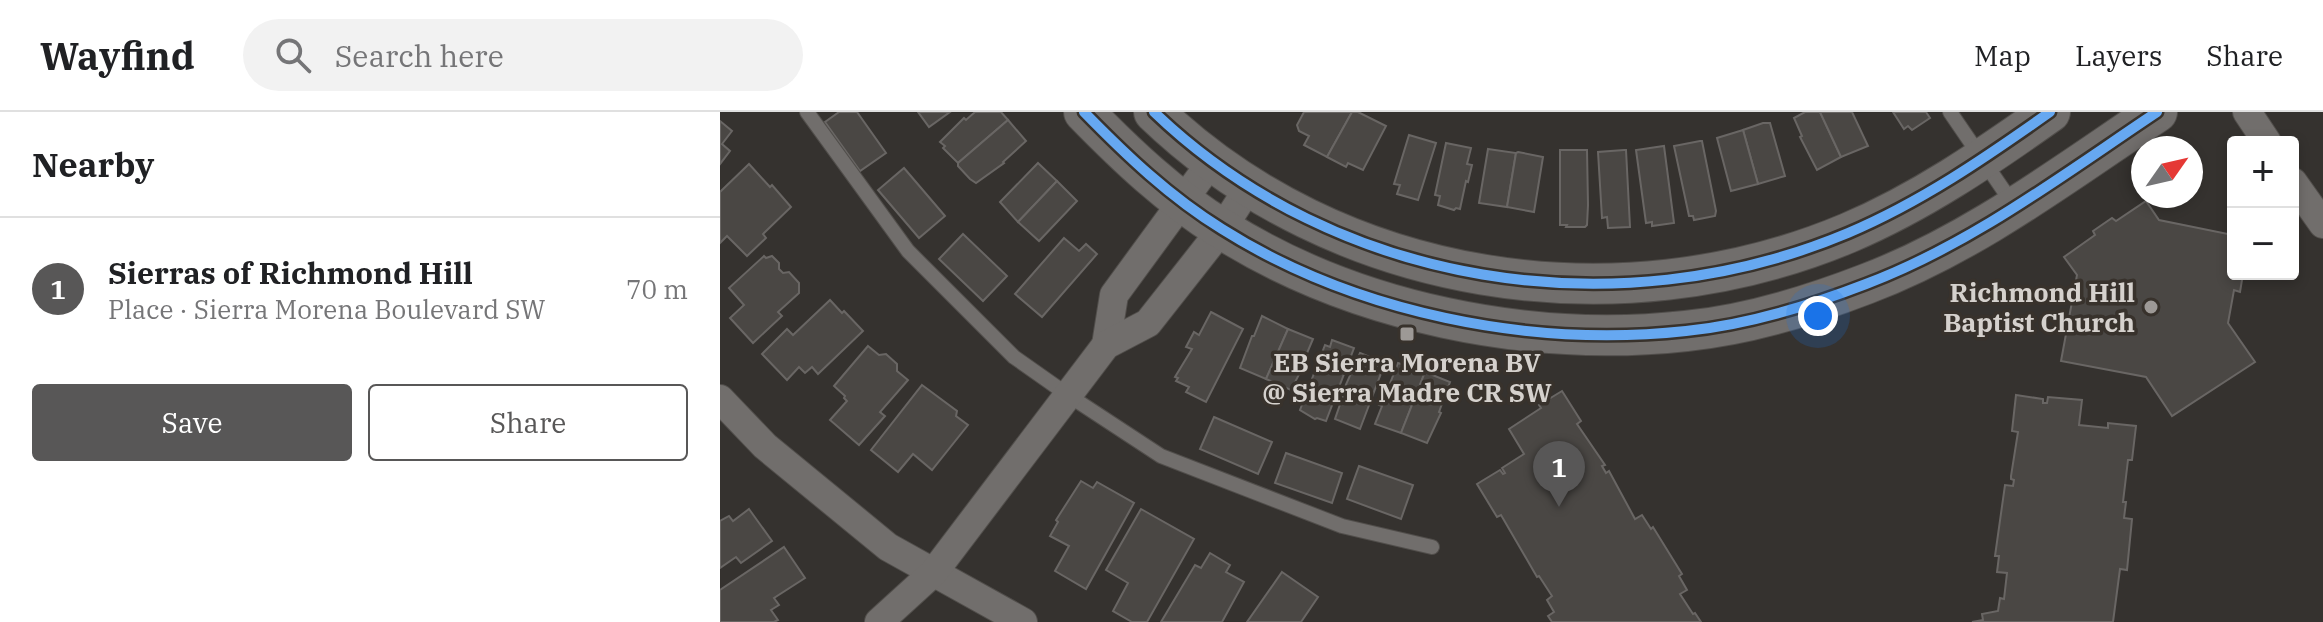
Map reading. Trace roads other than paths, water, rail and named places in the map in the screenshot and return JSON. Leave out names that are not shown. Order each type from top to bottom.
[{"type":"street","points":[[1084,112],[1181,201],[1272,257],[1378,300],[1433,315],[1534,332],[1586,335],[1688,331],[1750,320],[1810,304],[1868,283],[1967,236],[2157,112]]},
{"type":"street","points":[[1154,112],[1212,161],[1249,187],[1334,232],[1379,249],[1472,274],[1520,281],[1606,284],[1683,277],[1739,267],[1793,253],[1845,234],[1939,188],[2050,112]]},
{"type":"street","points":[[2247,112],[2263,136]]},
{"type":"street","points":[[1106,345],[1114,295],[1212,161]]},
{"type":"street","points":[[879,622],[934,572],[1106,345],[1148,323],[1222,229],[1249,187]]},
{"type":"street","points":[[2299,190],[2323,224]]},
{"type":"street","points":[[720,399],[765,446],[888,547],[1023,622]]},
{"type":"lane","points":[[807,112],[908,251],[1014,357],[1068,395],[1161,456],[1342,526],[1432,547]]},
{"type":"lane","points":[[1950,112],[2015,207]]},
{"type":"place","name":"Richmond Hill Baptist Church","points":[[2151,307]]},
{"type":"place","name":"EB Sierra Morena BV @ Sierra Madre CR SW","points":[[1407,334]]},
{"type":"place","name":"Sierras of Richmond Hill","points":[[1559,507]]}]
